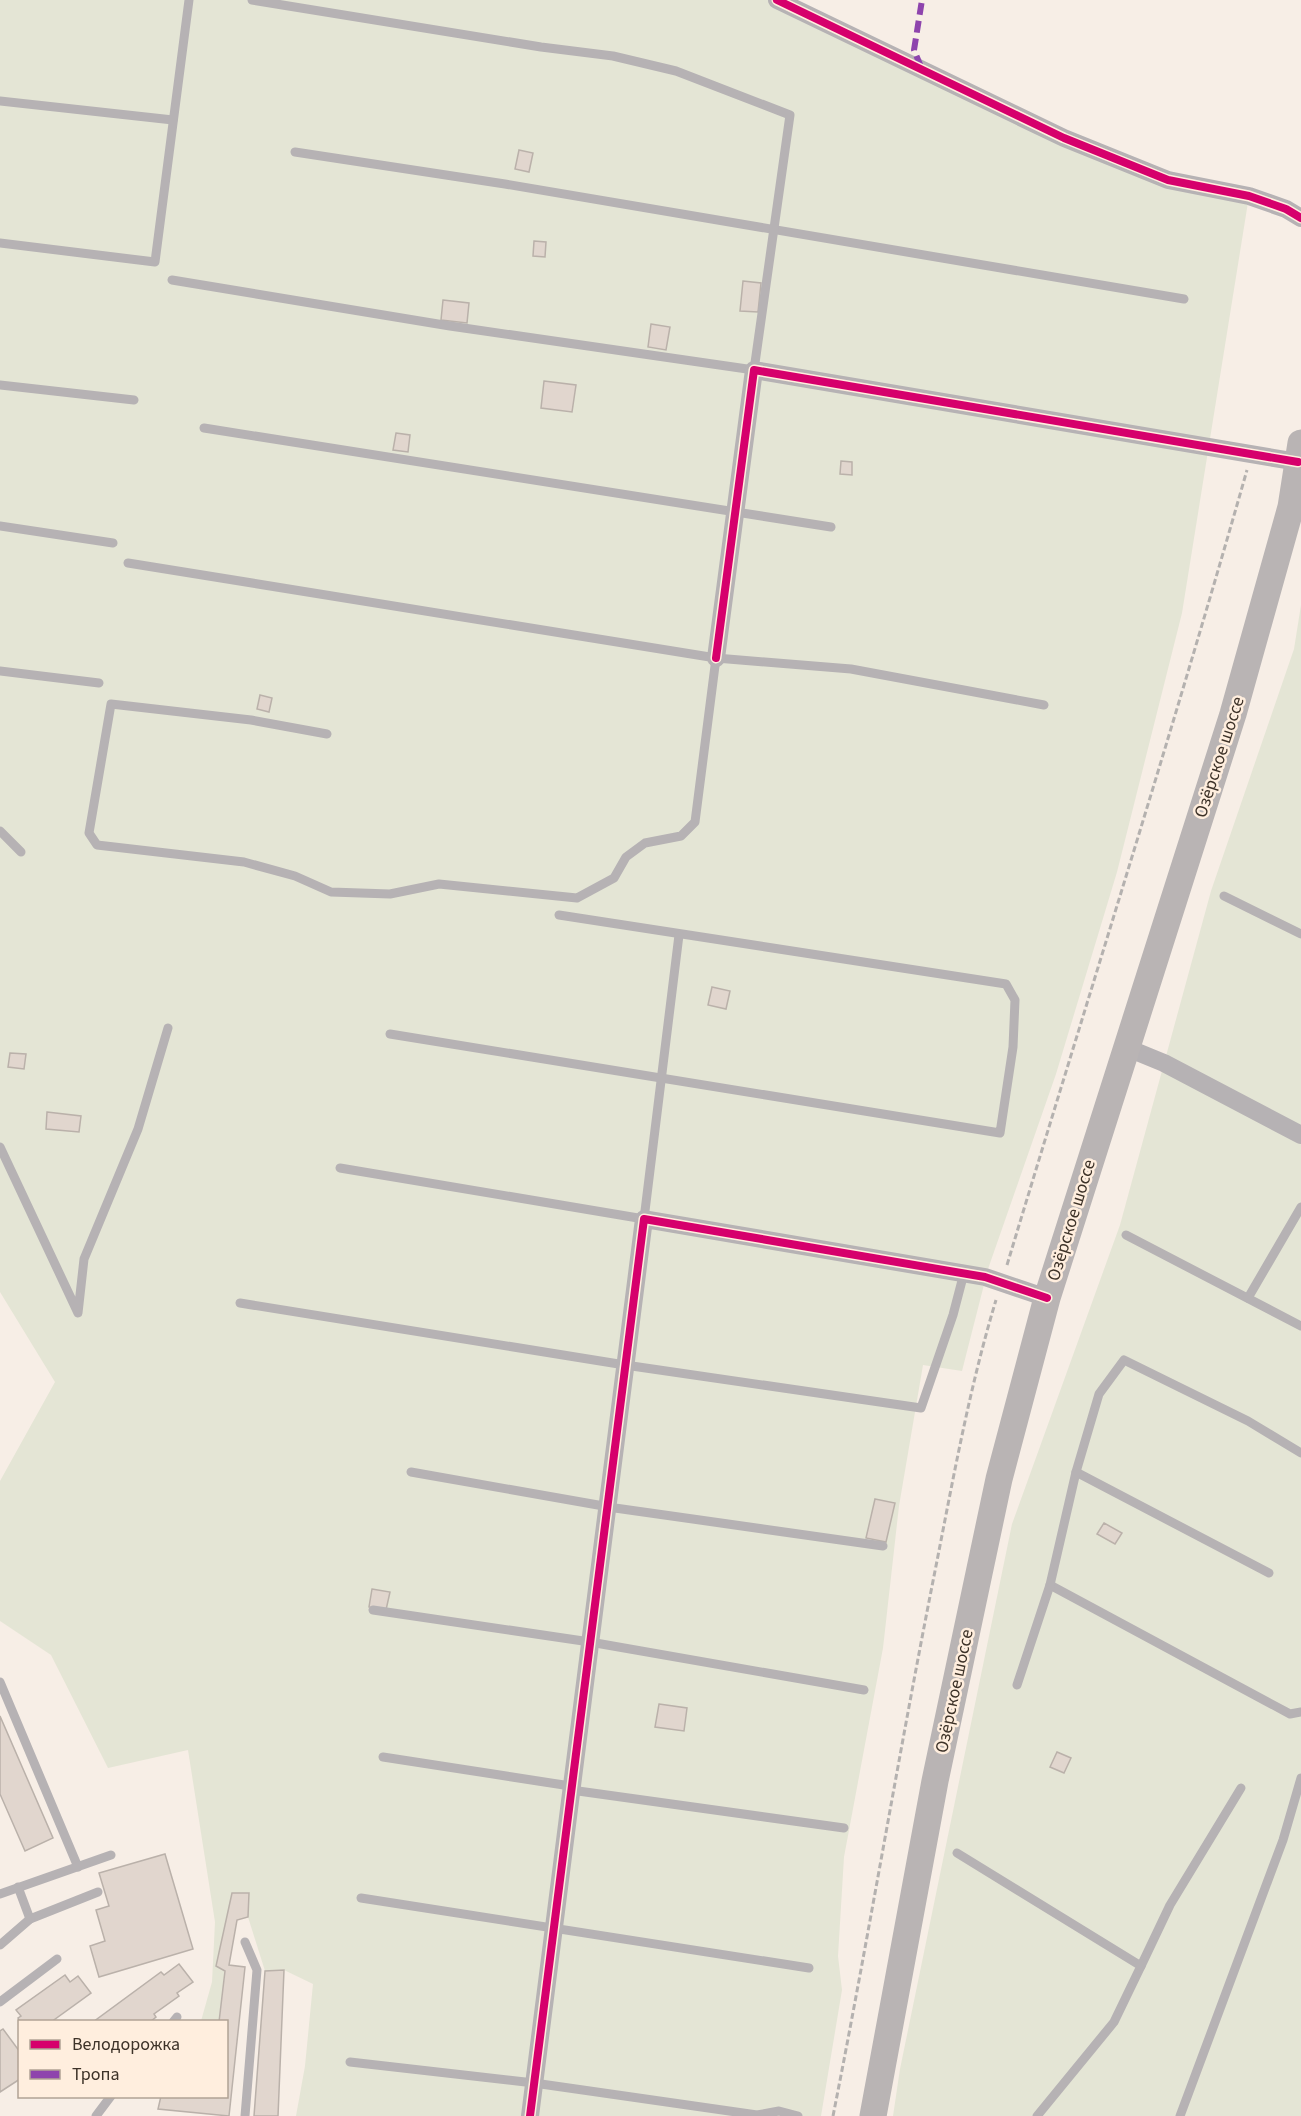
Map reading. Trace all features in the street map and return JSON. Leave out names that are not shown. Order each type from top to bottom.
[{"type":"main road","name":"Озёрское шоссе","points":[[873,2116],[933,1793],[994,1502],[1047,1298],[1125,1047],[1233,714],[1291,507],[1299,453]]},
{"type":"street","points":[[777,0],[1064,138],[1168,180],[1249,196],[1286,209],[1301,218]]},
{"type":"street","points":[[716,658],[754,370],[1299,453]]},
{"type":"street","points":[[1125,1047],[1164,1064],[1301,1136]]},
{"type":"street","points":[[530,2116],[644,1219],[985,1277],[1047,1298]]},
{"type":"lane","points":[[0,243],[155,262],[189,0]]},
{"type":"lane","points":[[172,280],[450,326],[754,370],[790,115],[676,71],[624,59],[252,0]]},
{"type":"lane","points":[[0,101],[173,120]]},
{"type":"lane","points":[[295,152],[774,229],[1184,299]]},
{"type":"lane","points":[[0,385],[134,400]]},
{"type":"lane","points":[[204,428],[735,514],[831,527]]},
{"type":"lane","points":[[0,526],[113,543]]},
{"type":"lane","points":[[128,563],[716,658],[851,669],[1044,705]]},
{"type":"lane","points":[[327,734],[251,720],[111,704],[89,833],[97,845],[244,862],[295,876],[331,892],[390,894],[439,884],[577,898],[614,878],[626,857],[645,843],[681,836],[695,822],[716,658]]},
{"type":"lane","points":[[0,671],[99,683]]},
{"type":"lane","points":[[0,831],[21,852]]},
{"type":"lane","points":[[1224,896],[1301,934]]},
{"type":"lane","points":[[390,1034],[662,1076],[1000,1133],[1013,1047],[1015,1000],[1006,984],[559,915]]},
{"type":"lane","points":[[340,1168],[644,1219],[679,935]]},
{"type":"lane","points":[[0,1147],[78,1313],[84,1258],[138,1129],[168,1028]]},
{"type":"lane","points":[[1248,1298],[1301,1207]]},
{"type":"lane","points":[[1126,1235],[1301,1326]]},
{"type":"lane","points":[[240,1303],[625,1365],[921,1408],[953,1315],[964,1273]]},
{"type":"lane","points":[[1017,1685],[1050,1585],[1076,1472],[1099,1394],[1124,1360],[1248,1421],[1301,1453]]},
{"type":"lane","points":[[411,1472],[607,1505],[883,1546]]},
{"type":"lane","points":[[1076,1472],[1269,1573]]},
{"type":"lane","points":[[1050,1585],[1290,1714],[1301,1712]]},
{"type":"lane","points":[[373,1610],[590,1642],[864,1690]]},
{"type":"lane","points":[[0,1683],[78,1867]]},
{"type":"lane","points":[[383,1757],[564,1785],[571,1790],[844,1828]]},
{"type":"lane","points":[[1180,2116],[1283,1840],[1301,1778]]},
{"type":"lane","points":[[1038,2116],[1114,2022],[1170,1905],[1241,1788]]},
{"type":"lane","points":[[957,1853],[1141,1965]]},
{"type":"lane","points":[[0,1894],[111,1855]]},
{"type":"lane","points":[[18,1887],[30,1919]]},
{"type":"lane","points":[[0,1945],[30,1919],[98,1892]]},
{"type":"lane","points":[[361,1898],[809,1968]]},
{"type":"lane","points":[[245,1942],[257,1970],[252,2006],[245,2116]]},
{"type":"lane","points":[[0,2002],[57,1959]]},
{"type":"lane","points":[[350,2062],[534,2083],[747,2113],[779,2111],[798,2116]]},
{"type":"lane","points":[[96,2116],[110,2098]]},
{"type":"green space","points":[[0,0],[777,0],[1064,138],[1249,196],[1182,613],[1117,872],[1056,1074],[988,1269],[962,1371],[923,1365],[899,1506],[883,1648],[844,1857],[838,1956],[842,1990],[821,2116],[296,2116],[305,2066],[313,1984],[284,1970],[265,1971],[248,1917],[249,1893],[232,1893],[216,1966],[225,1971],[219,2020],[201,2020],[212,1982],[215,1922],[188,1750],[108,1768],[51,1655],[0,1621],[0,1481],[55,1382],[0,1292]]},
{"type":"green space","points":[[1301,605],[1301,2116],[893,2116],[900,2069],[1012,1524],[1120,1225],[1211,891],[1294,649]]},
{"type":"building","points":[[519,150],[533,153],[529,172],[515,169]]},
{"type":"building","points":[[534,241],[546,242],[545,257],[533,256]]},
{"type":"building","points":[[743,281],[761,283],[758,312],[740,311]]},
{"type":"building","points":[[443,300],[469,303],[467,323],[441,320]]},
{"type":"building","points":[[651,324],[670,327],[666,350],[648,347]]},
{"type":"building","points":[[544,381],[576,385],[572,412],[541,408]]},
{"type":"building","points":[[396,433],[410,435],[408,452],[393,450]]},
{"type":"building","points":[[841,461],[852,462],[852,475],[840,474]]},
{"type":"building","points":[[260,695],[272,698],[269,712],[257,709]]},
{"type":"building","points":[[712,987],[730,991],[726,1009],[708,1005]]},
{"type":"building","points":[[10,1053],[26,1054],[24,1069],[8,1067]]},
{"type":"building","points":[[47,1112],[81,1116],[79,1132],[46,1129]]},
{"type":"building","points":[[875,1499],[895,1503],[886,1542],[866,1538]]},
{"type":"building","points":[[1104,1523],[1122,1533],[1115,1544],[1097,1534]]},
{"type":"building","points":[[372,1589],[390,1592],[386,1610],[369,1607]]},
{"type":"building","points":[[659,1704],[687,1708],[684,1731],[655,1727]]},
{"type":"building","points":[[0,1716],[53,1838],[25,1851],[0,1794]]},
{"type":"building","points":[[1057,1752],[1071,1758],[1064,1773],[1050,1767]]},
{"type":"building","points":[[165,1854],[193,1949],[99,1977],[90,1946],[105,1941],[96,1910],[109,1906],[99,1873]]},
{"type":"building","points":[[232,1893],[249,1893],[248,1917],[237,1920],[229,1965],[245,1967],[229,2116],[158,2109],[161,2098],[228,2098],[228,2020],[219,2020],[225,1971],[216,1966]]},
{"type":"building","points":[[179,1964],[193,1982],[177,1993],[179,1996],[154,2014],[156,2017],[152,2020],[96,2020],[161,1972],[164,1975]]},
{"type":"building","points":[[284,1970],[278,2116],[254,2116],[265,1971]]},
{"type":"building","points":[[65,1975],[70,1982],[78,1976],[91,1993],[54,2020],[19,2020],[21,2016],[16,2010]]},
{"type":"building","points":[[3,2029],[18,2049],[18,2080],[0,2092],[0,2031]]},
{"type":"marked path","points":[[921,67],[914,50],[922,0]]},
{"type":"cycle path","points":[[777,0],[1064,138],[1168,180],[1249,196],[1286,209],[1301,218]]},
{"type":"cycle path","points":[[716,658],[754,370],[1298,462]]},
{"type":"cycle path","points":[[530,2116],[644,1219],[985,1277],[1047,1298]]}]
